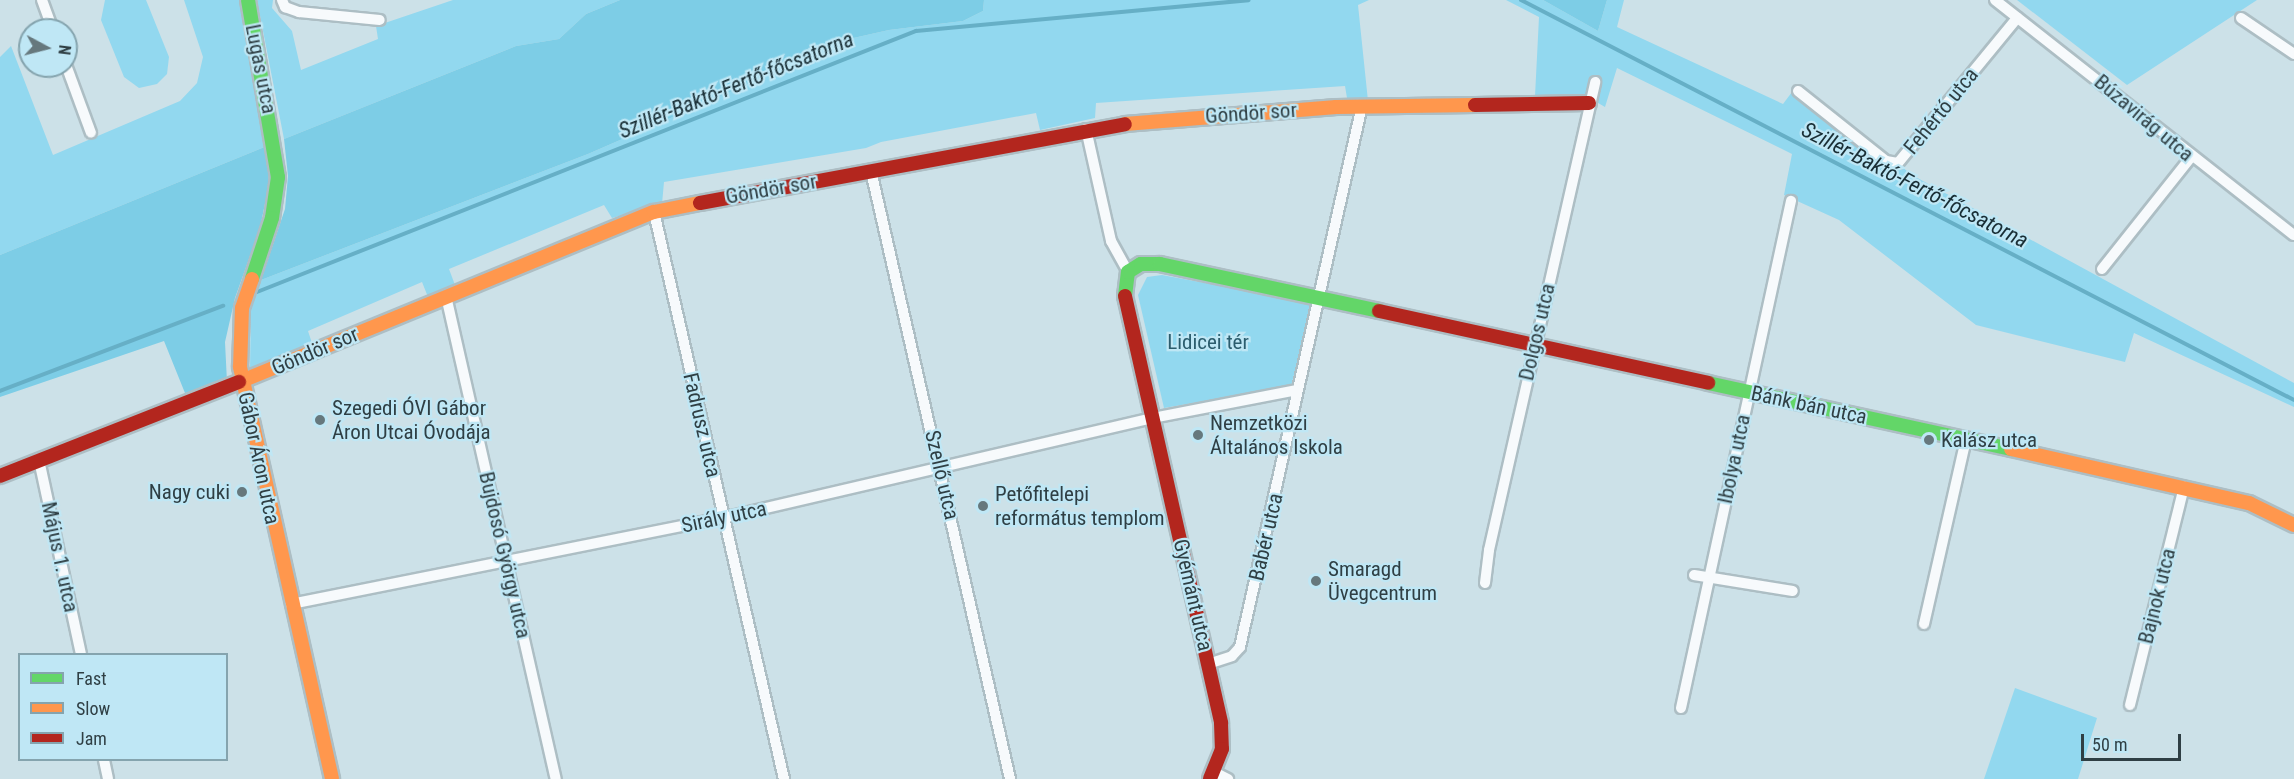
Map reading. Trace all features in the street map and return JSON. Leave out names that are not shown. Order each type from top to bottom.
[{"type":"street","points":[[42,0],[49,18]]},
{"type":"street","name":"Lugas utca","points":[[248,0],[274,137]]},
{"type":"street","name":"Lugas utca","points":[[282,0],[285,7],[299,12],[380,20]]},
{"type":"street","name":"Búzavirág utca","points":[[1995,0],[2122,96],[2191,157],[2294,235]]},
{"type":"street","name":"Fehértó utca","points":[[1798,91],[1886,161],[1898,163],[2017,18]]},
{"type":"street","points":[[2241,18],[2294,54]]},
{"type":"street","points":[[71,78],[91,133]]},
{"type":"street","name":"Dolgos utca","points":[[1485,583],[1534,345],[1595,82]]},
{"type":"street","name":"Göndör sor","points":[[0,476],[242,381],[654,212],[1086,129],[1324,108],[1361,110],[1589,103]]},
{"type":"street","points":[[1086,129],[1111,241],[1128,272],[1125,296],[1153,418],[1297,390],[1320,299],[1361,110]]},
{"type":"street","name":"Gábor Áron utca","points":[[274,137],[276,199],[240,322],[242,381],[332,779]]},
{"type":"street","points":[[2102,269],[2191,157]]},
{"type":"street","name":"Szellő utca","points":[[871,171],[1010,779]]},
{"type":"street","name":"Ibolya utca","points":[[1681,708],[1791,201]]},
{"type":"street","name":"Fadrusz utca","points":[[654,212],[784,779]]},
{"type":"street","points":[[1128,272],[1141,264],[1160,264],[1320,299]]},
{"type":"street","name":"Bujdosó György utca","points":[[446,296],[556,779]]},
{"type":"street","name":"Bánk bán utca","points":[[1320,299],[2184,487],[2249,503],[2294,525]]},
{"type":"street","name":"Babér utca","points":[[1208,664],[1232,656],[1240,647],[1297,390]]},
{"type":"street","name":"Sirály utca","points":[[291,604],[723,518],[1153,418]]},
{"type":"street","name":"Gyémánt utca","points":[[1153,418],[1222,733],[1212,776]]},
{"type":"street","points":[[1924,624],[1966,439]]},
{"type":"street","name":"Május 1. utca","points":[[39,460],[81,653]]},
{"type":"street","name":"Bajnok utca","points":[[2130,705],[2184,487]]},
{"type":"street","points":[[1694,575],[1793,591]]},
{"type":"street","points":[[104,761],[108,779]]},
{"type":"street","points":[[1212,776],[1228,779]]},
{"type":"green space","points":[[105,0],[146,0],[169,57],[167,74],[157,84],[139,88],[124,77],[101,20]]},
{"type":"green space","points":[[184,0],[240,0],[267,146],[0,255],[0,57],[11,46],[18,64],[18,78],[23,78],[53,155],[180,101],[197,83],[203,57]]},
{"type":"green space","points":[[257,0],[273,0],[272,8],[292,31],[301,70],[378,39],[376,26],[453,0],[620,0],[586,14],[559,39],[516,46],[284,139]]},
{"type":"green space","points":[[984,0],[1369,0],[1358,5],[1368,101],[1347,98],[1345,86],[1096,103],[1095,118],[1040,130],[1036,113],[881,142],[866,148],[664,182],[662,204],[612,218],[604,205],[449,269],[455,285],[428,297],[422,282],[308,331],[312,343],[250,369],[251,309],[261,280],[588,154],[760,79],[809,48],[889,30],[963,21],[983,11]]},
{"type":"green space","points":[[1506,0],[1543,0],[1598,31],[1607,0],[1624,0],[1617,27],[1783,104],[1798,84],[1912,175],[2294,383],[2294,407],[2134,333],[2125,362],[1976,325],[1839,220],[1784,195],[1792,154],[1617,68],[1605,107],[1593,100],[1532,100],[1535,96],[1539,17]]},
{"type":"green space","points":[[2017,0],[2257,0],[2127,85]]},
{"type":"green space","name":"Lidicei tér","points":[[1162,275],[1313,303],[1291,386],[1164,408],[1138,295],[1147,277]]},
{"type":"green space","points":[[2015,688],[2097,718],[2078,779],[1984,779]]},
{"type":"shaded area","points":[[620,0],[984,0],[983,11],[963,21],[889,30],[809,48],[760,79],[588,154],[261,280],[285,209],[288,176],[284,139],[516,46],[559,39],[586,14]]},
{"type":"shaded area","points":[[1543,0],[1607,0],[1598,31]]},
{"type":"shaded area","points":[[267,146],[269,184],[260,228],[235,298],[225,342],[227,382],[187,398],[164,341],[0,397],[0,255]]},
{"type":"waterway","name":"Szillér-Baktó-Fertő-főcsatorna","points":[[257,292],[916,31],[1249,0]]},
{"type":"waterway","name":"Szillér-Baktó-Fertő-főcsatorna","points":[[1521,0],[2294,400]]},
{"type":"waterway","name":"Szillér-Baktó-Fertő-főcsatorna","points":[[0,391],[223,306]]},
{"type":"traffic: fast","points":[[248,0],[278,177],[272,218],[252,279]]},
{"type":"traffic: fast","points":[[1125,296],[1128,272],[1141,264],[1160,264],[1379,311]]},
{"type":"traffic: fast","points":[[1708,383],[2011,449]]},
{"type":"traffic: slow","points":[[1125,124],[1336,107],[1475,105]]},
{"type":"traffic: slow","points":[[239,382],[654,212],[700,203]]},
{"type":"traffic: slow","points":[[252,279],[242,308],[240,367],[332,779]]},
{"type":"traffic: slow","points":[[2011,449],[2249,503],[2294,525]]},
{"type":"traffic: jam","points":[[1475,105],[1589,103]]},
{"type":"traffic: jam","points":[[700,203],[1125,124]]},
{"type":"traffic: jam","points":[[1125,296],[1221,723],[1222,749],[1210,779]]},
{"type":"traffic: jam","points":[[1379,311],[1708,383]]},
{"type":"traffic: jam","points":[[0,476],[239,382]]},
{"type":"place","name":"Szegedi ÓVI Gábor Áron Utcai Óvodája","points":[[320,420]]},
{"type":"place","name":"Nemzetközi Általános Iskola","points":[[1198,435]]},
{"type":"place","name":"Kalász utca","points":[[1929,440]]},
{"type":"place","name":"Nagy cuki","points":[[242,492]]},
{"type":"place","name":"Petőfitelepi református templom","points":[[983,506]]},
{"type":"place","name":"Smaragd Üvegcentrum","points":[[1316,581]]}]
